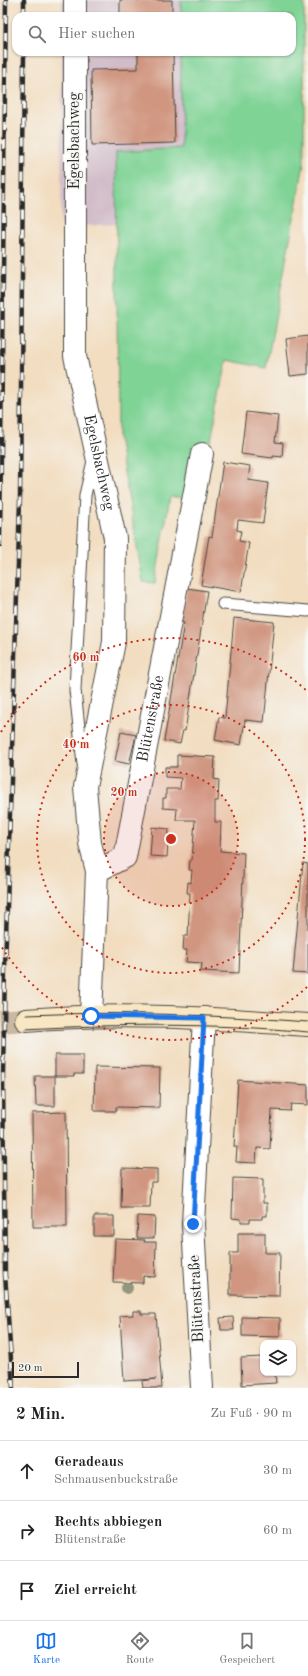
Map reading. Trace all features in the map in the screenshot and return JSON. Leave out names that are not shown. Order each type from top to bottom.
[{"type":"street","points":[[75,0],[75,12]]},
{"type":"street","name":"Egelsbachweg","points":[[75,56],[75,356],[115,538],[114,642],[85,787],[90,843],[97,871]]},
{"type":"street","name":"Blütenstraße","points":[[97,871],[125,857],[202,454]]},
{"type":"street","points":[[91,1016],[97,871]]},
{"type":"street","points":[[26,1020],[91,1016],[204,1018],[308,1025]]},
{"type":"street","name":"Blütenstraße","points":[[202,1388],[193,1224],[204,1018]]},
{"type":"lane","points":[[85,787],[75,690],[85,496],[96,450]]},
{"type":"lane","points":[[223,604],[308,611]]},
{"type":"shaded area","points":[[62,0],[181,0],[181,12],[62,12]]},
{"type":"shaded area","points":[[62,56],[181,56],[181,148],[117,152],[117,224],[61,227]]},
{"type":"green space","points":[[181,0],[304,0],[304,164],[266,368],[227,360],[208,455],[186,497],[170,497],[155,583],[143,582],[118,437],[116,152],[181,148],[181,56],[296,56],[296,12],[181,12]]},
{"type":"building","points":[[120,0],[172,0],[172,12],[120,12]]},
{"type":"building","points":[[138,56],[173,56],[175,143],[92,145],[91,70],[138,69]]},
{"type":"building","points":[[308,336],[308,374],[290,376],[286,339]]},
{"type":"building","points":[[246,412],[278,416],[275,442],[283,443],[282,457],[273,456],[273,458],[241,454]]},
{"type":"building","points":[[223,462],[250,466],[248,480],[268,483],[263,523],[238,520],[237,530],[241,531],[239,541],[249,543],[241,592],[201,585],[209,536],[212,537]]},
{"type":"building","points":[[187,588],[207,591],[185,731],[183,730],[180,744],[164,741],[184,623],[181,622]]},
{"type":"building","points":[[234,618],[274,622],[264,722],[245,720],[241,745],[215,740],[219,717],[225,718]]},
{"type":"building","points":[[121,732],[136,735],[129,764],[115,761]]},
{"type":"building","points":[[177,755],[215,757],[214,779],[219,780],[218,801],[215,801],[215,822],[221,822],[220,851],[244,853],[239,973],[201,971],[202,963],[186,962],[187,950],[183,950],[184,936],[188,936],[190,893],[187,893],[188,882],[191,883],[192,870],[189,870],[190,860],[192,860],[195,820],[176,820],[177,809],[163,808],[163,798],[166,798],[166,789],[180,789],[181,778],[165,777],[165,767],[177,767]]},
{"type":"building","points":[[152,827],[169,829],[167,857],[150,856]]},
{"type":"building","points":[[303,863],[308,864],[308,974],[293,973]]},
{"type":"building","points":[[55,1055],[83,1055],[83,1074],[74,1074],[74,1076],[55,1076]]},
{"type":"building","points":[[95,1067],[160,1068],[159,1108],[116,1107],[116,1111],[94,1111]]},
{"type":"building","points":[[35,1076],[55,1076],[55,1106],[36,1106]]},
{"type":"building","points":[[238,1080],[308,1085],[308,1105],[291,1104],[290,1111],[272,1110],[270,1149],[257,1148],[256,1163],[236,1162],[237,1147],[234,1147]]},
{"type":"building","points":[[66,1112],[67,1227],[33,1227],[32,1113]]},
{"type":"building","points":[[122,1168],[157,1169],[157,1182],[151,1182],[150,1208],[121,1208]]},
{"type":"building","points":[[233,1178],[263,1179],[263,1203],[267,1203],[267,1216],[262,1216],[262,1219],[250,1219],[250,1222],[241,1222],[241,1219],[232,1218]]},
{"type":"building","points":[[94,1216],[114,1216],[114,1236],[94,1236]]},
{"type":"building","points":[[138,1216],[155,1217],[154,1238],[137,1238]]},
{"type":"building","points":[[238,1233],[265,1233],[265,1253],[280,1253],[279,1296],[230,1295],[230,1253],[238,1253]]},
{"type":"building","points":[[115,1239],[156,1242],[155,1277],[143,1276],[143,1283],[113,1282]]},
{"type":"building","points":[[133,1311],[141,1311],[141,1314],[156,1314],[162,1388],[143,1388],[142,1381],[156,1379],[124,1381],[120,1316],[133,1315]]},
{"type":"building","points":[[233,1317],[234,1330],[221,1330],[220,1318]]},
{"type":"building","points":[[242,1317],[280,1318],[280,1337],[242,1336]]},
{"type":"building","points":[[260,1357],[260,1376],[275,1376],[276,1383],[242,1385],[241,1358]]},
{"type":"tunnel","points":[[0,1022],[26,1020]]},
{"type":"tram line","points":[[26,1015],[96,1013],[167,1014],[308,1022]]},
{"type":"tram line","points":[[25,1029],[166,1025],[237,1027],[308,1032]]},
{"type":"railway","points":[[0,545],[6,0]]},
{"type":"railway","points":[[24,0],[24,12]]},
{"type":"railway","points":[[13,1388],[5,1274],[3,1073],[20,500],[24,56]]},
{"type":"route","points":[[91,1016],[204,1018],[193,1224]]}]
